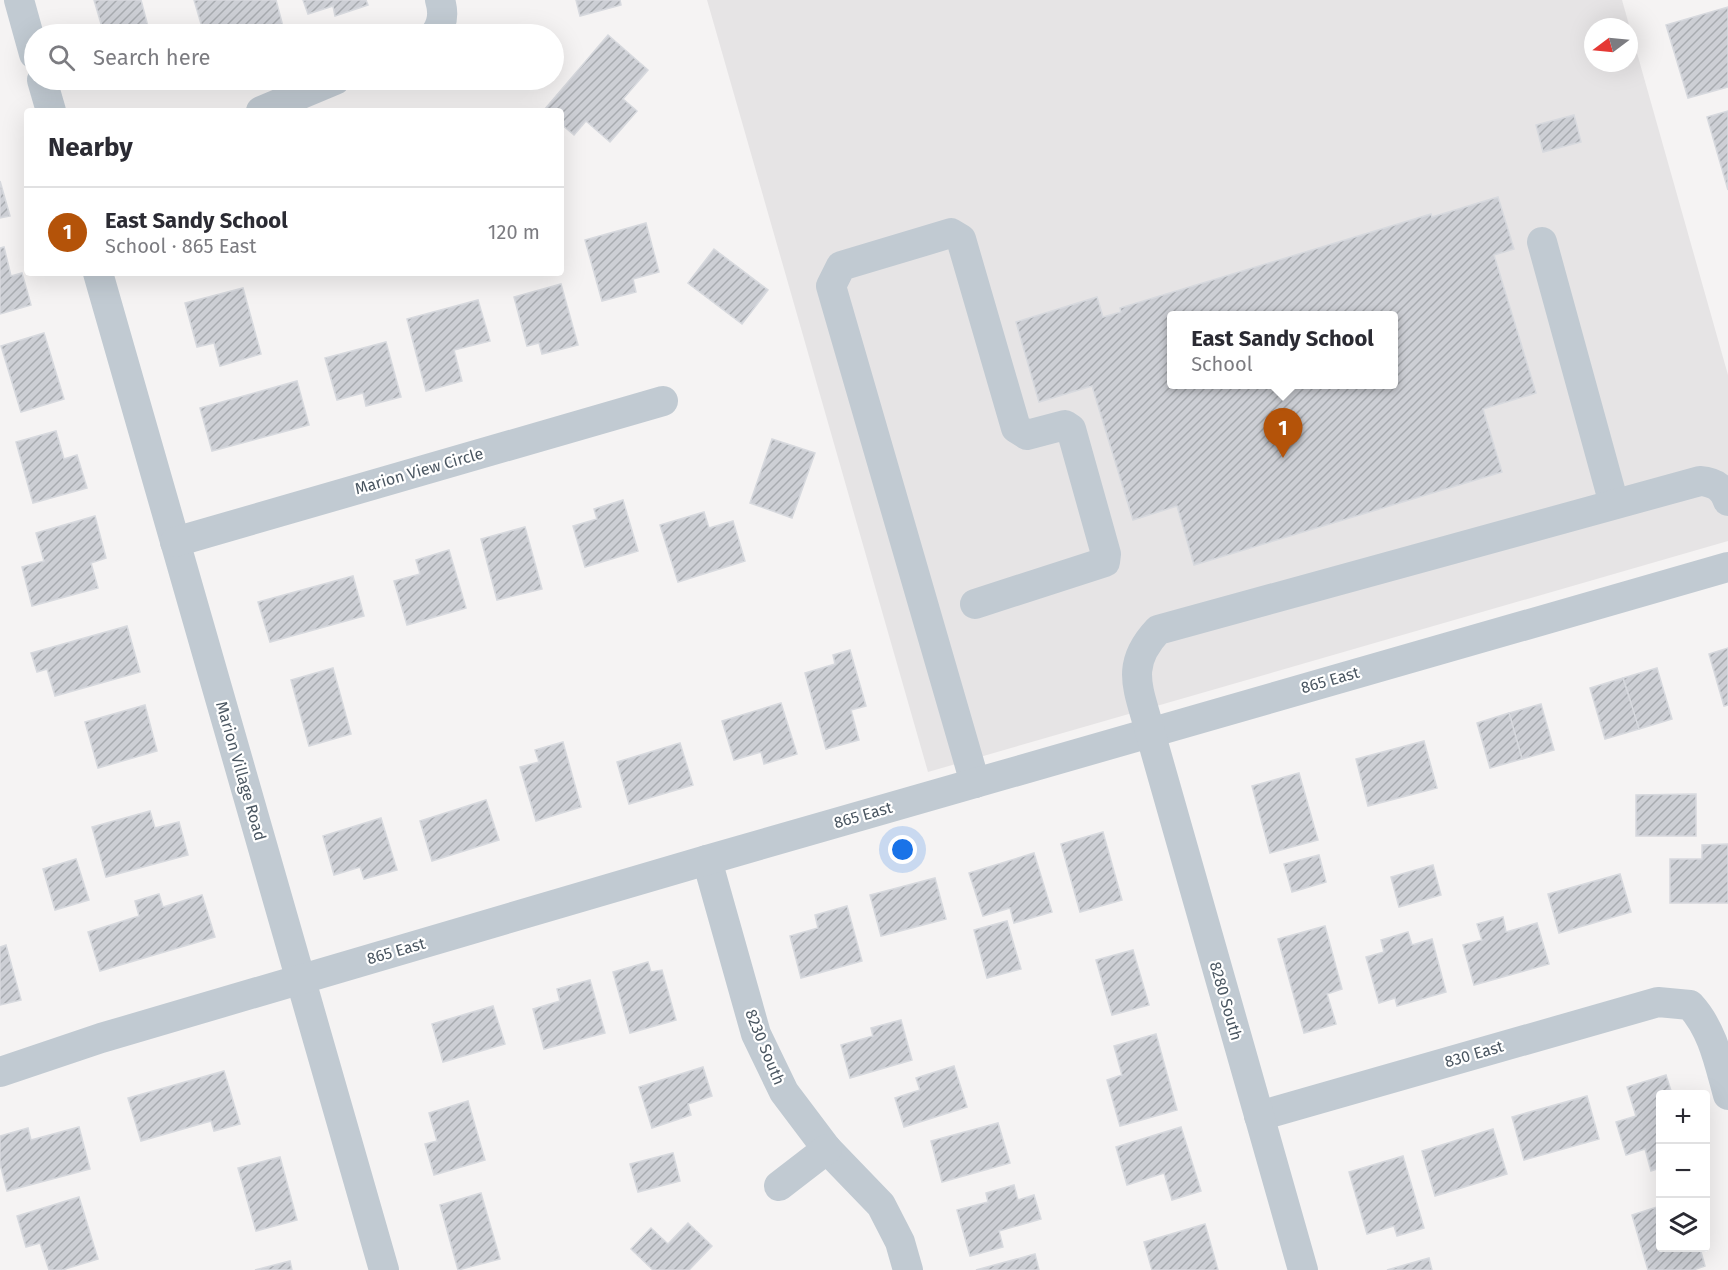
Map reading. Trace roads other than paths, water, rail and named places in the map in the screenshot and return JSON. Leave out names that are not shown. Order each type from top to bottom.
[{"type":"street","points":[[19,0],[26,24]]},
{"type":"street","points":[[440,0],[443,11],[441,24]]},
{"type":"street","points":[[45,90],[50,108]]},
{"type":"street","points":[[268,108],[311,90]]},
{"type":"street","points":[[975,603],[1105,562],[1106,554],[1071,429],[1065,425],[1027,435],[1016,428],[962,239],[951,233],[841,266],[831,286],[975,783]]},
{"type":"street","points":[[1542,242],[1614,504]]},
{"type":"street","name":"Marion Village Road","points":[[99,276],[384,1270]]},
{"type":"street","name":"Marion View Circle","points":[[175,542],[663,401]]},
{"type":"street","name":"8280 South","points":[[1303,1270],[1150,732],[1137,678],[1136,663],[1146,643],[1158,630],[1700,481],[1713,482],[1725,492],[1728,501]]},
{"type":"street","name":"865 East","points":[[0,1072],[101,1038],[707,860],[1728,567]]},
{"type":"street","name":"8230 South","points":[[707,860],[756,1034],[783,1092],[827,1149],[881,1205],[900,1242],[908,1270]]},
{"type":"street","name":"830 East","points":[[1259,1116],[1641,1006],[1666,1002],[1690,1005],[1702,1018],[1728,1095]]},
{"type":"street","points":[[779,1186],[827,1149]]},
{"type":"place","name":"East Sandy School","points":[[1283,458]]}]
